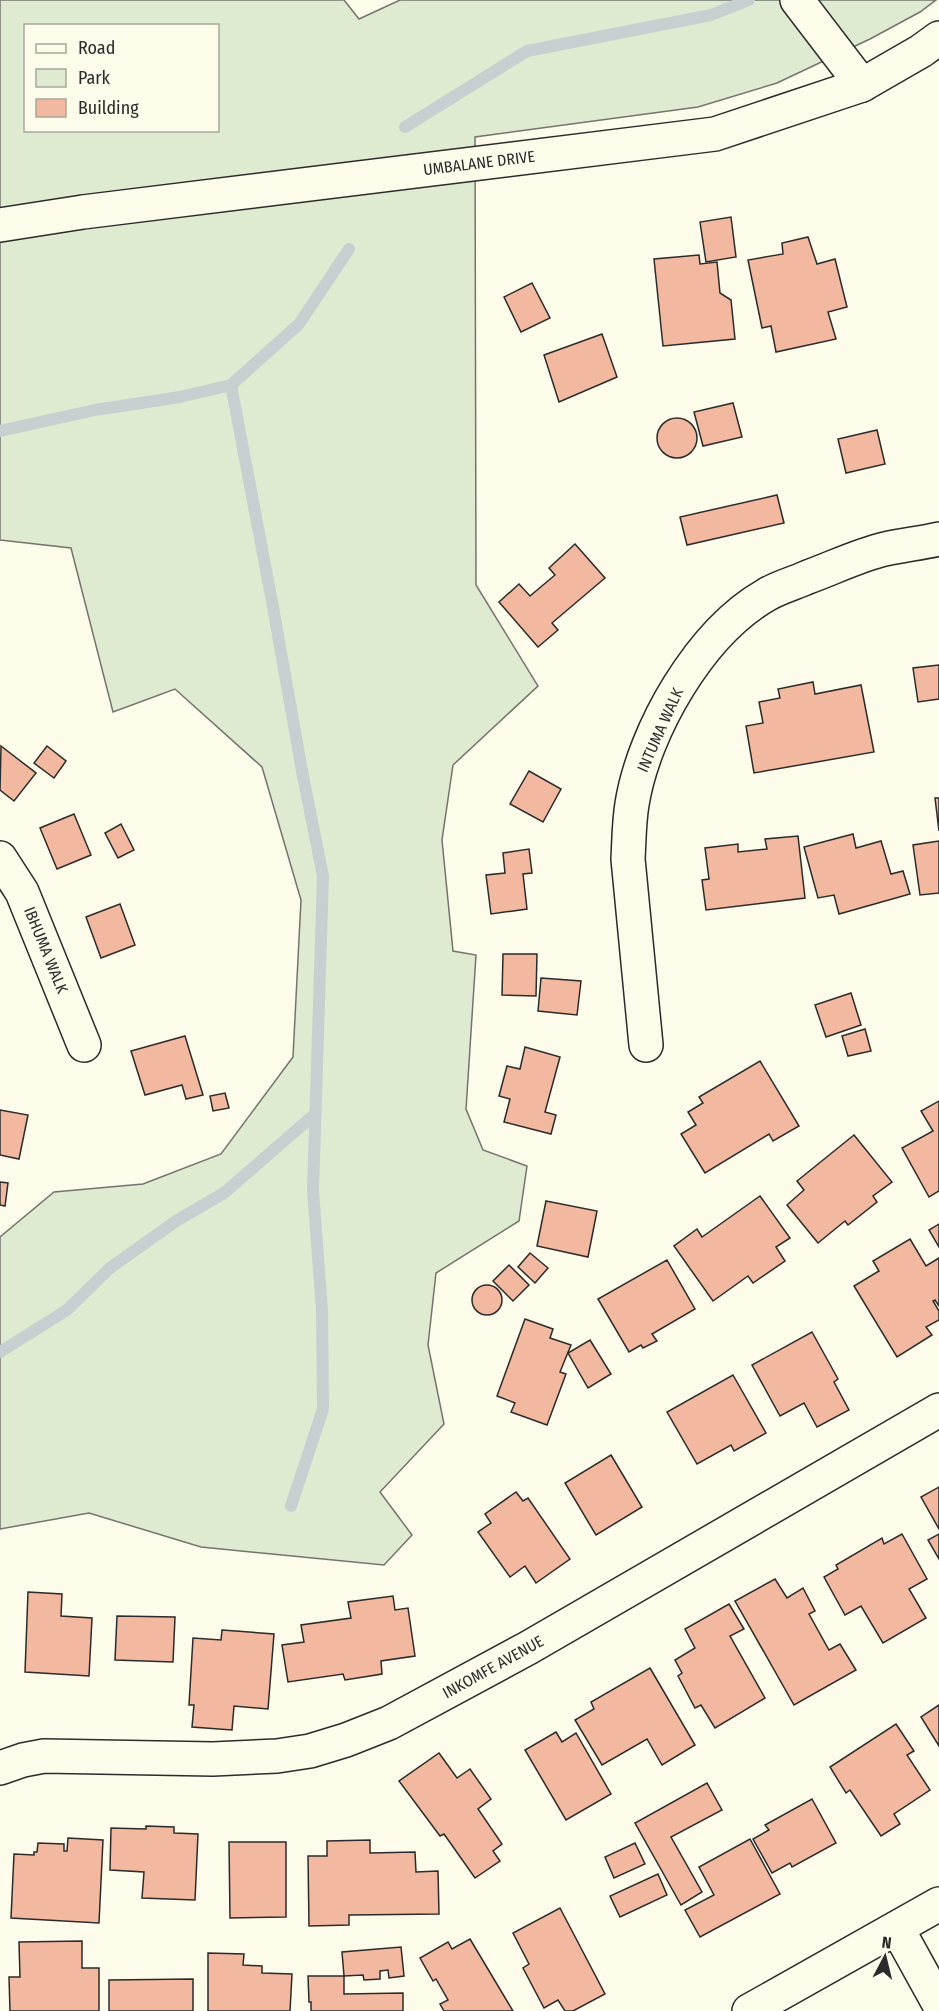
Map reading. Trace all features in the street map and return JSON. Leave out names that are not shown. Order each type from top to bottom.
[{"type":"street","points":[[800,4],[862,85]]},
{"type":"street","name":"UMBALANE DRIVE","points":[[0,225],[118,208],[715,134],[862,85],[939,38]]},
{"type":"street","name":"INTUMA WALK","points":[[646,1045],[628,859],[632,804],[648,748],[688,671],[709,644],[741,614],[766,595],[884,550],[939,539]]},
{"type":"street","name":"IBHUMA WALK","points":[[0,858],[22,892],[84,1045]]},
{"type":"street","name":"INKOMFE AVENUE","points":[[0,1768],[22,1760],[44,1756],[213,1759],[277,1756],[346,1740],[389,1723],[528,1648],[939,1410]]},
{"type":"street","points":[[749,2011],[939,1904]]},
{"type":"street","points":[[897,1928],[939,2004]]},
{"type":"green space","points":[[0,0],[344,0],[359,19],[400,0],[936,0],[920,12],[870,39],[777,83],[698,107],[475,137],[476,585],[538,686],[453,765],[442,840],[453,951],[476,955],[466,1109],[483,1150],[527,1166],[519,1221],[436,1273],[428,1345],[444,1424],[380,1492],[412,1535],[384,1565],[201,1547],[89,1513],[0,1529],[0,1237],[54,1192],[143,1184],[221,1154],[293,1057],[301,900],[262,767],[175,689],[113,712],[71,548],[0,540]]},
{"type":"building","points":[[731,217],[736,257],[706,262],[700,222]]},
{"type":"building","points":[[808,237],[817,264],[835,259],[847,307],[828,312],[836,339],[776,352],[771,326],[762,328],[748,260],[783,254],[782,243]]},
{"type":"building","points":[[699,255],[700,264],[717,262],[720,293],[731,300],[735,339],[663,346],[654,259]]},
{"type":"building","points":[[532,283],[550,318],[521,332],[504,297]]},
{"type":"building","points":[[602,334],[617,377],[559,402],[544,355]]},
{"type":"building","points":[[733,403],[742,437],[703,446],[694,412]]},
{"type":"building","points":[[677,418],[685,419],[691,424],[696,430],[696,446],[691,452],[685,457],[677,458],[669,457],[663,452],[658,446],[657,438],[658,430],[663,424],[669,419]]},
{"type":"building","points":[[877,430],[885,464],[846,473],[838,439]]},
{"type":"building","points":[[777,495],[784,523],[687,545],[680,517]]},
{"type":"building","points":[[575,544],[605,578],[552,623],[558,630],[538,647],[499,602],[519,584],[530,596],[555,575],[549,568]]},
{"type":"building","points":[[939,665],[939,699],[918,702],[913,668]]},
{"type":"building","points":[[813,682],[815,694],[861,685],[874,752],[754,773],[746,726],[763,723],[759,702],[780,698],[778,689]]},
{"type":"building","points":[[1,746],[36,773],[14,801],[0,790]]},
{"type":"building","points":[[47,746],[66,761],[54,778],[34,763]]},
{"type":"building","points":[[529,771],[561,789],[543,822],[510,804]]},
{"type":"building","points":[[935,798],[939,798],[939,831]]},
{"type":"building","points":[[74,814],[91,855],[57,869],[40,828]]},
{"type":"building","points":[[121,824],[134,850],[118,858],[105,833]]},
{"type":"building","points":[[853,834],[856,848],[881,841],[891,874],[903,871],[910,894],[839,914],[834,895],[818,898],[804,847]]},
{"type":"building","points":[[798,836],[805,898],[706,910],[702,880],[709,879],[705,848],[738,844],[738,852],[767,849],[765,839]]},
{"type":"building","points":[[939,841],[939,893],[920,895],[913,845]]},
{"type":"building","points":[[529,849],[532,873],[523,874],[527,909],[491,914],[486,875],[505,873],[503,853]]},
{"type":"building","points":[[120,904],[135,945],[101,958],[86,917]]},
{"type":"building","points":[[503,954],[537,954],[536,996],[502,995]]},
{"type":"building","points":[[541,978],[581,981],[577,1015],[538,1011]]},
{"type":"building","points":[[851,993],[861,1025],[826,1037],[815,1005]]},
{"type":"building","points":[[865,1029],[871,1051],[848,1056],[842,1036]]},
{"type":"building","points":[[185,1036],[203,1095],[186,1099],[182,1085],[145,1095],[131,1051]]},
{"type":"building","points":[[525,1047],[560,1057],[545,1112],[556,1115],[551,1134],[504,1122],[510,1099],[499,1096],[507,1066],[520,1069]]},
{"type":"building","points":[[760,1061],[799,1126],[773,1141],[769,1134],[705,1173],[681,1134],[696,1125],[688,1112],[703,1103],[699,1097]]},
{"type":"building","points":[[225,1093],[229,1108],[213,1111],[210,1096]]},
{"type":"building","points":[[939,1101],[939,1191],[929,1197],[902,1148],[933,1131],[921,1111]]},
{"type":"building","points":[[0,1110],[28,1115],[19,1159],[0,1155]]},
{"type":"building","points":[[854,1135],[892,1182],[873,1196],[877,1202],[848,1225],[845,1221],[818,1243],[787,1205],[804,1190],[797,1181]]},
{"type":"building","points":[[0,1182],[8,1183],[5,1206],[0,1205]]},
{"type":"building","points":[[760,1196],[790,1238],[776,1247],[785,1261],[753,1283],[748,1276],[713,1301],[674,1246],[697,1229],[702,1237]]},
{"type":"building","points":[[546,1201],[597,1211],[588,1257],[537,1246]]},
{"type":"building","points":[[939,1224],[939,1247],[929,1230]]},
{"type":"building","points":[[910,1239],[926,1266],[939,1258],[939,1306],[935,1300],[933,1301],[939,1311],[939,1320],[926,1327],[932,1335],[897,1357],[854,1286],[879,1271],[873,1261]]},
{"type":"building","points":[[530,1253],[548,1268],[535,1283],[518,1267]]},
{"type":"building","points":[[667,1260],[695,1309],[652,1334],[657,1341],[643,1348],[641,1345],[629,1352],[598,1299]]},
{"type":"building","points":[[509,1265],[529,1285],[513,1301],[493,1281]]},
{"type":"building","points":[[487,1285],[493,1286],[501,1294],[501,1306],[493,1314],[487,1315],[481,1314],[473,1306],[472,1300],[473,1294],[481,1286]]},
{"type":"building","points":[[525,1319],[553,1329],[550,1338],[571,1345],[560,1372],[566,1374],[547,1425],[511,1412],[515,1403],[497,1396]]},
{"type":"building","points":[[812,1332],[838,1379],[834,1382],[849,1410],[817,1427],[804,1403],[780,1416],[752,1365]]},
{"type":"building","points":[[590,1340],[611,1374],[588,1388],[568,1353]]},
{"type":"building","points":[[733,1375],[766,1433],[734,1451],[731,1445],[697,1464],[667,1412]]},
{"type":"building","points":[[611,1455],[642,1507],[596,1535],[565,1483]]},
{"type":"building","points":[[939,1487],[939,1529],[921,1497]]},
{"type":"building","points":[[516,1492],[523,1501],[528,1498],[570,1559],[536,1583],[525,1566],[510,1577],[478,1532],[491,1523],[485,1514]]},
{"type":"building","points":[[902,1534],[927,1579],[909,1589],[926,1618],[883,1643],[861,1606],[845,1615],[824,1577],[838,1569],[836,1565],[882,1538],[884,1544]]},
{"type":"building","points":[[939,1534],[939,1559],[928,1540]]},
{"type":"building","points":[[775,1579],[787,1598],[803,1588],[815,1611],[809,1614],[829,1650],[840,1644],[856,1670],[794,1705],[735,1601]]},
{"type":"building","points":[[28,1592],[62,1594],[61,1616],[92,1618],[89,1676],[25,1672]]},
{"type":"building","points":[[393,1596],[395,1610],[408,1608],[415,1656],[381,1661],[382,1674],[345,1680],[343,1674],[288,1682],[282,1645],[304,1642],[301,1625],[351,1618],[348,1602]]},
{"type":"building","points":[[729,1604],[744,1629],[730,1636],[765,1698],[715,1728],[701,1705],[695,1708],[678,1676],[682,1673],[675,1660],[695,1648],[685,1629]]},
{"type":"building","points":[[117,1616],[175,1617],[173,1662],[115,1660]]},
{"type":"building","points":[[222,1630],[274,1634],[268,1709],[234,1706],[232,1730],[192,1727],[194,1705],[189,1705],[193,1638],[221,1640]]},
{"type":"building","points":[[650,1668],[695,1745],[662,1765],[647,1739],[602,1765],[575,1720],[594,1709],[591,1702]]},
{"type":"building","points":[[939,1705],[939,1746],[921,1717]]},
{"type":"building","points":[[896,1724],[914,1751],[907,1755],[930,1790],[894,1814],[900,1824],[881,1836],[850,1790],[846,1793],[830,1767]]},
{"type":"building","points":[[556,1732],[562,1742],[576,1733],[611,1794],[566,1820],[525,1750]]},
{"type":"building","points":[[439,1753],[457,1778],[470,1769],[491,1799],[478,1809],[502,1844],[493,1851],[500,1861],[475,1878],[444,1834],[440,1836],[399,1781]]},
{"type":"building","points":[[707,1783],[722,1810],[671,1837],[702,1892],[681,1905],[635,1823]]},
{"type":"building","points":[[812,1799],[836,1843],[792,1867],[790,1863],[772,1873],[753,1839],[769,1830],[765,1825]]},
{"type":"building","points":[[146,1826],[174,1827],[174,1833],[198,1834],[195,1900],[142,1898],[144,1872],[110,1870],[111,1828],[146,1829]]},
{"type":"building","points":[[68,1838],[103,1840],[99,1923],[11,1918],[14,1854],[34,1855],[34,1852],[37,1852],[38,1843],[64,1844],[64,1851],[67,1851]]},
{"type":"building","points":[[750,1839],[780,1894],[700,1937],[685,1910],[714,1895],[699,1867]]},
{"type":"building","points":[[370,1840],[370,1853],[415,1852],[416,1872],[438,1871],[439,1914],[349,1915],[349,1925],[309,1926],[308,1856],[327,1856],[327,1841]]},
{"type":"building","points":[[229,1842],[286,1842],[286,1917],[230,1918]]},
{"type":"building","points":[[635,1843],[645,1864],[614,1878],[605,1857]]},
{"type":"building","points":[[658,1874],[667,1895],[620,1917],[610,1896]]},
{"type":"building","points":[[560,1908],[605,1994],[573,2011],[565,2011],[558,2000],[544,2008],[523,1968],[529,1964],[513,1933]]},
{"type":"building","points":[[470,1939],[513,2011],[444,2011],[440,2004],[448,2000],[436,1979],[433,1981],[420,1958],[448,1942],[452,1949]]},
{"type":"building","points":[[82,1941],[82,1968],[99,1968],[99,2011],[10,2011],[9,1977],[20,1977],[19,1942]]},
{"type":"building","points":[[401,1947],[404,1976],[389,1978],[388,1970],[380,1971],[380,1979],[364,1980],[363,1975],[344,1976],[342,1952]]},
{"type":"building","points":[[208,1953],[244,1954],[243,1965],[262,1966],[262,1973],[292,1974],[290,2011],[208,2011]]},
{"type":"building","points":[[308,1976],[344,1976],[344,1994],[403,1993],[403,2011],[311,2011]]},
{"type":"building","points":[[193,1979],[193,2011],[109,2011],[109,1980]]},
{"type":"waterway","points":[[405,127],[527,51],[711,15],[749,0]]},
{"type":"waterway","points":[[0,431],[95,410],[180,397],[231,385],[299,324],[349,249]]},
{"type":"waterway","points":[[231,385],[323,876],[313,1191],[322,1310],[323,1409],[291,1506]]},
{"type":"waterway","points":[[0,1352],[67,1310],[110,1268],[176,1221],[224,1193],[315,1114]]}]
